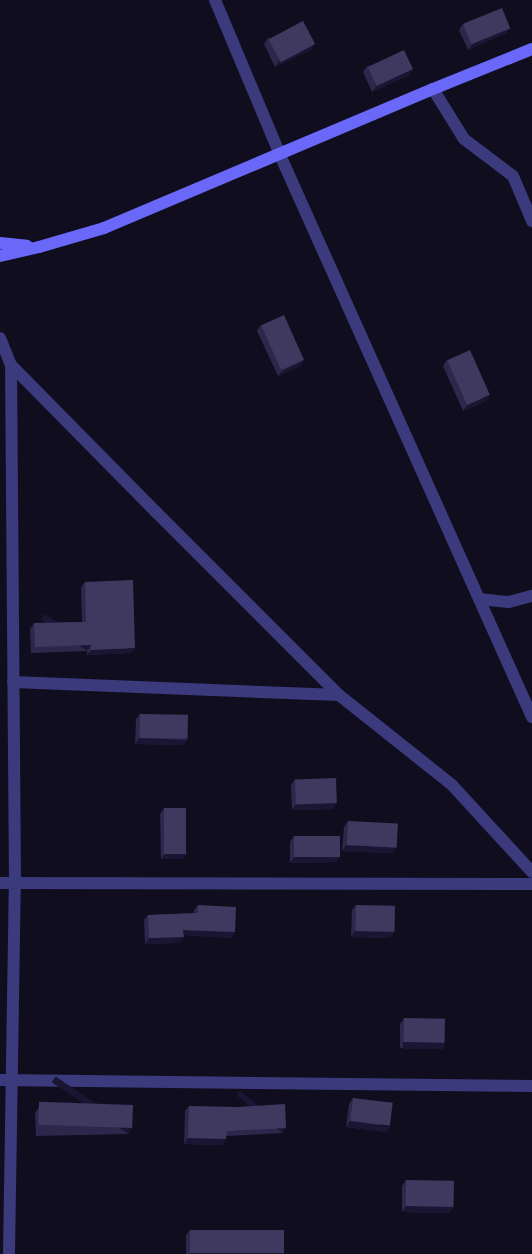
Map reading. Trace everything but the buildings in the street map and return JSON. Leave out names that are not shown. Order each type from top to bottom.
[{"type":"main road","points":[[0,256],[104,228],[532,49]]},
{"type":"main road","points":[[0,243],[39,247]]},
{"type":"street","points":[[215,0],[280,155],[532,717]]},
{"type":"street","points":[[433,89],[464,139],[513,176],[532,221]]},
{"type":"street","points":[[0,338],[11,365],[15,883],[6,1080],[9,1254]]},
{"type":"street","points":[[11,365],[338,695],[452,785],[532,872]]},
{"type":"street","points":[[479,599],[509,602],[532,596]]},
{"type":"street","points":[[13,682],[338,695]]},
{"type":"street","points":[[0,883],[532,884]]},
{"type":"street","points":[[6,1080],[532,1086]]}]
